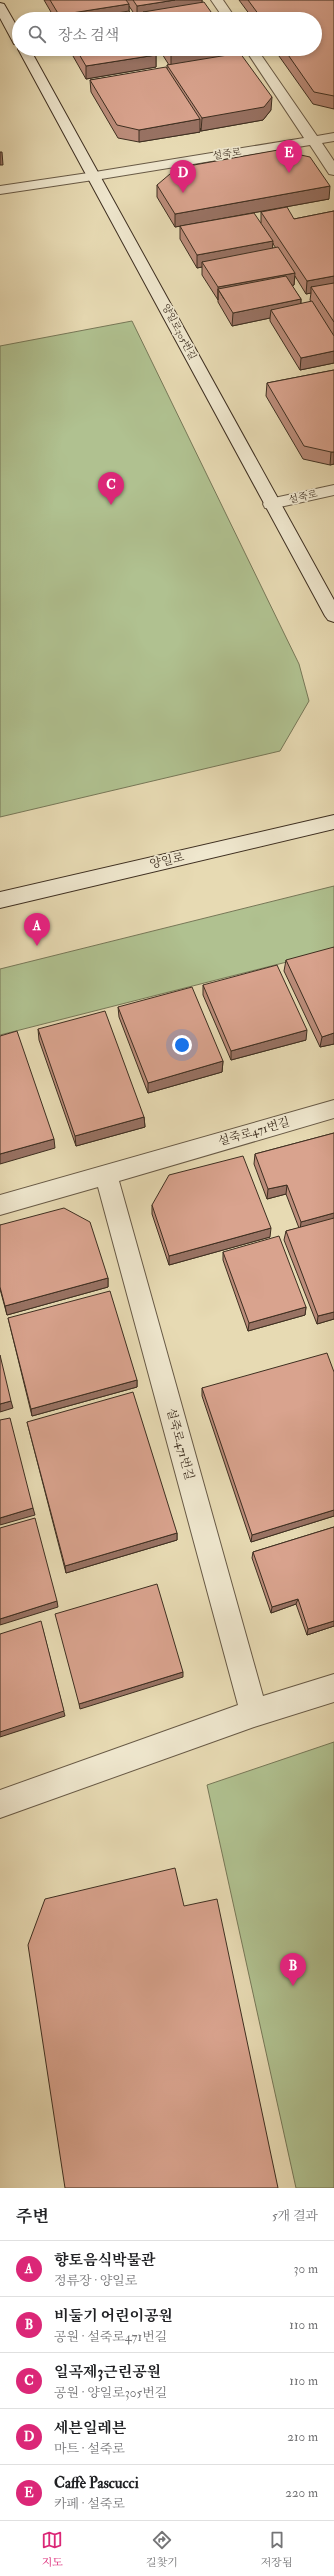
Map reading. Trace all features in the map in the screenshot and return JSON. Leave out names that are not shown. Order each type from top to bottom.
[{"type":"street","points":[[217,0],[225,12]]},
{"type":"street","points":[[0,6],[12,27]]},
{"type":"street","name":"양일로305번길","points":[[28,56],[95,176],[271,504],[334,616]]},
{"type":"street","points":[[256,56],[334,171]]},
{"type":"street","name":"설죽로","points":[[0,190],[334,137]]},
{"type":"street","name":"설죽로","points":[[271,504],[334,490]]},
{"type":"street","name":"양일로","points":[[0,900],[334,822]]},
{"type":"street","name":"설죽로471번길","points":[[0,1205],[334,1109]]},
{"type":"street","name":"설죽로471번길","points":[[106,1175],[254,1714]]},
{"type":"street","points":[[0,1804],[254,1714],[334,1688]]},
{"type":"green space","points":[[132,321],[299,664],[309,701],[280,751],[0,817],[0,346]]},
{"type":"green space","points":[[334,886],[334,950],[0,1035],[0,969]]},
{"type":"green space","points":[[334,1742],[334,2188],[296,2188],[207,1785]]},
{"type":"building","points":[[50,0],[126,0],[129,4],[78,12],[57,12]]},
{"type":"building","points":[[133,0],[175,0],[137,6]]},
{"type":"building","points":[[248,0],[334,0],[334,96],[314,92],[289,56],[322,56],[322,12],[257,12]]},
{"type":"building","points":[[204,2],[211,12],[143,12]]},
{"type":"building","points":[[80,56],[150,56],[86,66]]},
{"type":"building","points":[[222,56],[242,56],[272,97],[264,107],[202,118],[167,65]]},
{"type":"building","points":[[166,67],[200,119],[139,130],[117,125],[90,80]]},
{"type":"building","points":[[278,150],[310,157],[330,186],[175,214],[157,185],[177,168]]},
{"type":"building","points":[[287,207],[294,219],[334,211],[334,276],[307,281],[261,212]]},
{"type":"building","points":[[254,213],[273,241],[197,255],[180,226]]},
{"type":"building","points":[[278,247],[295,273],[218,287],[202,262]]},
{"type":"building","points":[[286,276],[301,299],[233,313],[218,289]]},
{"type":"building","points":[[334,283],[334,322],[311,287]]},
{"type":"building","points":[[312,301],[334,336],[334,351],[301,358],[271,310]]},
{"type":"building","points":[[334,370],[334,452],[331,452],[304,446],[267,383]]},
{"type":"building","points":[[334,947],[334,1033],[322,1037],[286,960]]},
{"type":"building","points":[[277,965],[307,1030],[231,1051],[203,985]]},
{"type":"building","points":[[192,987],[223,1061],[148,1083],[118,1007]]},
{"type":"building","points":[[105,1011],[144,1117],[75,1136],[38,1029]]},
{"type":"building","points":[[17,1031],[54,1139],[0,1154],[0,1036]]},
{"type":"building","points":[[334,1133],[334,1213],[301,1222],[287,1185],[268,1189],[255,1154]]},
{"type":"building","points":[[243,1156],[271,1228],[169,1256],[152,1205],[169,1175]]},
{"type":"building","points":[[64,1208],[90,1222],[108,1278],[5,1306],[0,1287],[0,1225]]},
{"type":"building","points":[[334,1218],[334,1312],[318,1316],[286,1231]]},
{"type":"building","points":[[279,1236],[306,1307],[249,1323],[223,1252]]},
{"type":"building","points":[[110,1291],[137,1380],[31,1409],[8,1318]]},
{"type":"building","points":[[327,1353],[334,1372],[334,1510],[252,1535],[202,1388]]},
{"type":"building","points":[[0,1355],[11,1401],[0,1404]]},
{"type":"building","points":[[133,1392],[177,1533],[65,1566],[27,1422]]},
{"type":"building","points":[[10,1418],[33,1508],[0,1518],[0,1420]]},
{"type":"building","points":[[35,1518],[57,1601],[0,1619],[0,1528]]},
{"type":"building","points":[[334,1527],[334,1621],[308,1629],[298,1599],[272,1607],[253,1552]]},
{"type":"building","points":[[157,1584],[183,1672],[79,1704],[55,1614]]},
{"type":"building","points":[[41,1621],[64,1711],[0,1732],[0,1634]]},
{"type":"building","points":[[175,1868],[184,1906],[217,1899],[278,2188],[65,2188],[28,1945],[45,1899]]},
{"type":"place","name":"Caffè Pascucci","points":[[289,173]]},
{"type":"place","name":"세븐일레븐","points":[[183,193]]},
{"type":"place","name":"일곡제3근린공원","points":[[111,505]]},
{"type":"place","name":"향토음식박물관","points":[[37,946]]},
{"type":"place","name":"비둘기 어린이공원","points":[[293,1986]]}]
